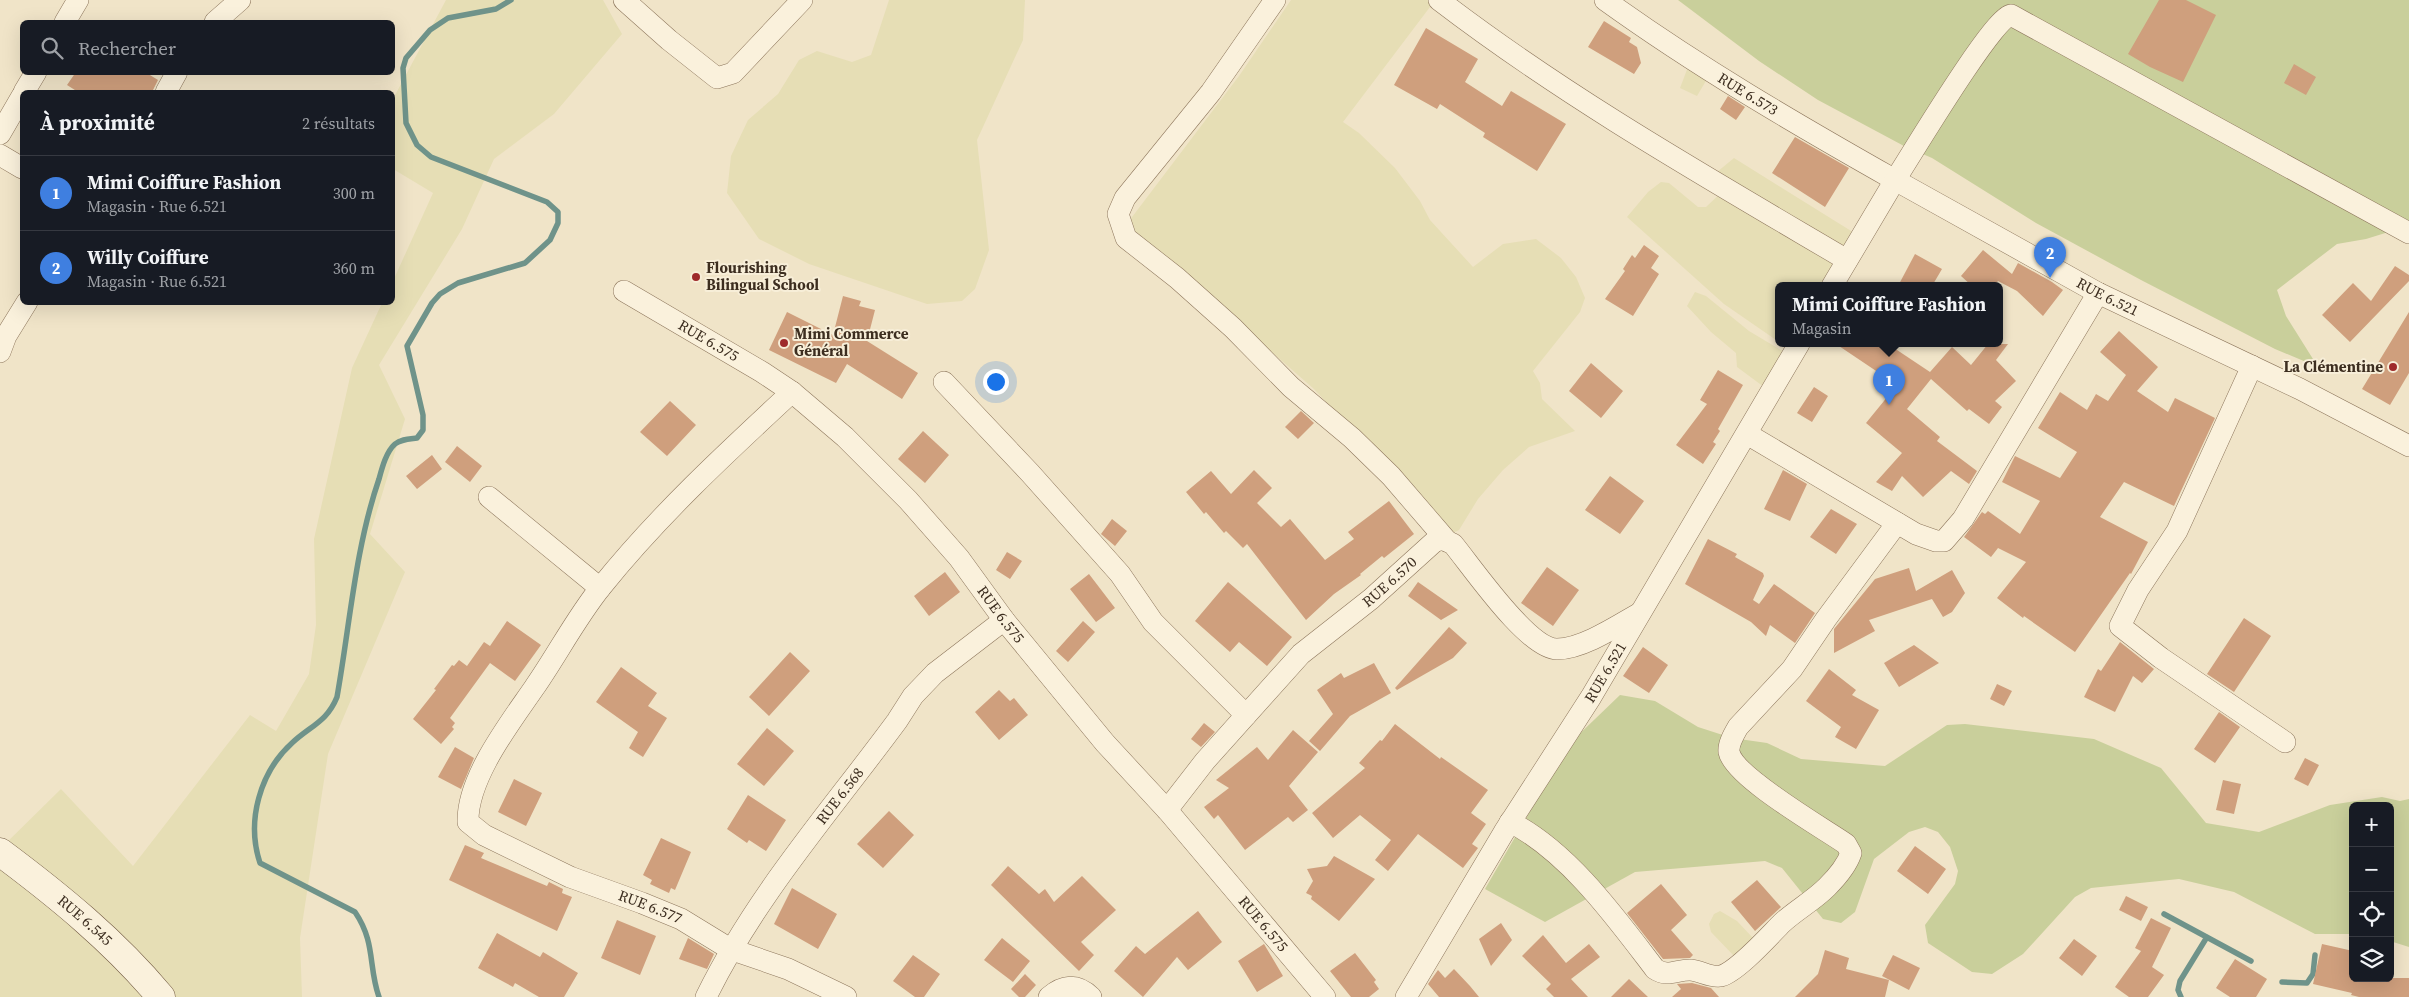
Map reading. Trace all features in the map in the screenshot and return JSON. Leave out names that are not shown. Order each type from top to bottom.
[{"type":"street","points":[[66,20],[78,0]]},
{"type":"street","points":[[217,20],[240,0]]},
{"type":"street","points":[[624,0],[669,40],[717,78],[733,73],[802,0]]},
{"type":"street","points":[[1275,0],[1211,92],[1124,198],[1118,214],[1121,227],[1132,244],[1184,284],[1233,328],[1291,386],[1352,438],[1391,476],[1453,544],[1525,632],[1541,644],[1556,649],[1575,644],[1609,630],[1639,614]]},
{"type":"street","points":[[1439,0],[1499,46],[1642,139],[1847,260]]},
{"type":"street","name":"RUE 6.573","points":[[1605,0],[1646,30],[1781,116],[1895,180]]},
{"type":"street","points":[[1834,282],[1895,180],[1976,52],[1999,22],[2009,14],[2409,233]]},
{"type":"street","points":[[25,90],[34,75]]},
{"type":"street","points":[[167,90],[175,75]]},
{"type":"street","points":[[0,134],[20,99]]},
{"type":"street","points":[[0,154],[20,167]]},
{"type":"street","name":"RUE 6.521","points":[[1895,180],[2098,293],[2252,366],[2409,446]]},
{"type":"street","name":"RUE 6.575","points":[[624,292],[762,372],[792,392],[845,437],[908,500],[959,558],[1004,620],[1105,742],[1167,810],[1325,997]]},
{"type":"street","points":[[1747,434],[1916,534],[1936,542],[1944,541],[1951,535],[1975,499],[2098,293]]},
{"type":"street","points":[[0,352],[6,336],[24,305]]},
{"type":"street","name":"RUE 6.521","points":[[1410,995],[1510,822],[1591,697],[1797,347]]},
{"type":"street","points":[[2252,366],[2177,531],[2138,590],[2120,626],[2161,658],[2285,742]]},
{"type":"street","points":[[944,382],[1030,473],[1120,574],[1153,622],[1246,715]]},
{"type":"street","points":[[489,497],[600,588],[642,539],[714,464],[792,392]]},
{"type":"street","points":[[1510,822],[1530,832],[1563,862],[1600,901],[1655,969],[1661,973],[1670,974],[1689,970],[1715,976],[1722,975],[1736,966],[1782,923],[1828,887],[1848,862],[1851,853],[1846,844],[1765,790],[1733,762],[1729,751],[1732,738],[1738,727],[1792,669],[1826,619],[1897,523]]},
{"type":"street","name":"RUE 6.570","points":[[1167,810],[1205,761],[1301,654],[1372,599],[1434,542],[1448,540]]},
{"type":"street","name":"RUE 6.577","points":[[600,588],[489,757],[468,806],[468,822],[484,835],[570,878],[642,903],[680,919],[730,949],[788,968],[846,997]]},
{"type":"street","name":"RUE 6.568","points":[[706,997],[730,949],[795,853],[877,748],[913,696],[934,673],[1004,620]]},
{"type":"street","name":"RUE 6.545","points":[[0,852],[102,933],[133,963],[161,997]]},
{"type":"street","points":[[1049,997],[1060,989],[1069,986],[1080,988],[1091,997]]},
{"type":"shaded area","points":[[446,0],[603,0],[622,34],[554,114],[494,159],[462,229],[379,365],[405,419],[370,534],[405,572],[328,754],[300,938],[302,997],[0,997],[0,849],[61,789],[133,866],[250,715],[276,731],[309,674],[316,625],[314,539],[352,368],[381,305],[395,305],[395,277],[433,193],[395,170],[395,95]]},
{"type":"shaded area","points":[[889,0],[1025,0],[1023,40],[977,140],[989,250],[975,289],[962,301],[927,304],[809,264],[759,239],[727,193],[731,156],[748,120],[778,94],[799,60],[817,51],[852,62],[871,55]]},
{"type":"shaded area","points":[[1291,0],[1429,0],[1433,3],[1343,122],[1359,133],[1395,168],[1420,201],[1430,220],[1473,267],[1503,244],[1536,239],[1561,258],[1576,277],[1585,298],[1580,312],[1533,371],[1540,383],[1542,399],[1575,431],[1529,447],[1503,470],[1478,499],[1459,530],[1449,535],[1314,389],[1126,225],[1239,76]]},
{"type":"shaded area","points":[[1660,29],[1713,69],[1697,96],[1680,88],[1688,67],[1652,45]]},
{"type":"shaded area","points":[[1734,158],[1856,234],[1827,282],[1775,282],[1775,339],[1724,304],[1627,217],[1648,192],[1661,182],[1669,183],[1698,207],[1706,207],[1726,188],[1717,172]]},
{"type":"shaded area","points":[[1695,292],[1706,296],[1749,331],[1786,353],[1764,387],[1737,367],[1736,353],[1711,332],[1687,306]]},
{"type":"shaded area","points":[[1720,911],[1737,921],[1753,938],[1734,956],[1711,932],[1709,924],[1714,914]]},
{"type":"green space","points":[[1678,0],[2409,0],[2409,230],[2395,230],[2366,239],[2337,244],[2277,290],[2286,316],[2318,367],[2275,349],[2141,280],[2036,223],[1932,158],[1904,146],[1818,100],[1759,61]]},
{"type":"green space","points":[[1620,695],[1655,701],[1698,727],[1732,738],[1767,743],[1801,759],[1885,766],[1947,725],[1965,724],[2094,739],[2161,768],[2206,823],[2259,832],[2330,805],[2349,802],[2349,934],[2315,934],[2234,892],[2179,879],[2091,888],[2075,897],[2023,954],[1992,974],[1972,972],[1928,943],[1925,925],[1955,884],[1958,871],[1950,847],[1938,832],[1925,827],[1909,832],[1874,859],[1855,912],[1841,923],[1823,919],[1782,868],[1765,861],[1635,872],[1545,922],[1485,889],[1569,744]]},
{"type":"green space","points":[[2382,797],[2400,801],[2409,799],[2409,947],[2394,942],[2394,802],[2350,802]]},
{"type":"building","points":[[2159,0],[2186,0],[2216,15],[2183,82],[2150,67],[2128,54]]},
{"type":"building","points":[[1604,21],[1631,38],[1629,42],[1637,47],[1641,63],[1634,74],[1588,47]]},
{"type":"building","points":[[1426,28],[1478,59],[1465,82],[1502,106],[1511,91],[1566,124],[1537,171],[1483,137],[1485,133],[1440,104],[1437,109],[1394,85]]},
{"type":"building","points":[[2294,64],[2316,77],[2306,95],[2284,83]]},
{"type":"building","points":[[74,75],[150,75],[158,80],[153,90],[75,90],[67,85]]},
{"type":"building","points":[[1728,96],[1745,107],[1736,120],[1720,109]]},
{"type":"building","points":[[1795,137],[1849,168],[1825,207],[1772,173]]},
{"type":"building","points":[[1644,245],[1659,256],[1651,268],[1659,274],[1633,316],[1605,299],[1625,271],[1623,269],[1632,255],[1635,258]]},
{"type":"building","points":[[1983,250],[2012,274],[2018,263],[2063,290],[2043,316],[2017,291],[2003,282],[1968,282],[1961,276]]},
{"type":"building","points":[[1915,254],[1942,269],[1934,282],[1900,282]]},
{"type":"building","points":[[2395,266],[2409,275],[2409,281],[2350,342],[2322,315],[2353,283],[2371,301]]},
{"type":"building","points":[[843,296],[861,301],[859,306],[875,310],[867,341],[918,373],[902,399],[847,364],[836,383],[769,350],[787,312],[833,335]]},
{"type":"building","points":[[2409,312],[2409,373],[2390,405],[2362,389]]},
{"type":"building","points":[[2119,331],[2158,367],[2137,391],[2168,412],[2175,398],[2215,418],[2174,506],[2124,482],[2100,517],[2148,542],[2131,574],[2075,652],[2024,616],[2023,618],[1997,598],[2026,562],[1998,548],[1991,557],[1964,537],[1982,512],[1985,514],[1988,511],[2020,534],[2040,501],[2002,482],[2015,456],[2060,478],[2077,452],[2038,428],[2060,392],[2087,410],[2096,394],[2108,401],[2126,375],[2100,352]]},
{"type":"building","points":[[2003,344],[2008,344],[1996,360],[2016,381],[1995,401],[2002,407],[1989,424],[1969,409],[1967,411],[1931,379],[1907,409],[1940,437],[1937,441],[1977,471],[1969,484],[1951,471],[1923,497],[1902,476],[1892,491],[1876,482],[1902,453],[1866,423],[1897,385],[1840,347],[1892,347],[1930,372],[1952,347],[1971,365],[1986,347],[2003,347]]},
{"type":"building","points":[[1591,363],[1623,391],[1601,418],[1569,391]]},
{"type":"building","points":[[1718,370],[1743,385],[1718,429],[1720,431],[1713,442],[1716,444],[1703,464],[1676,445],[1707,404],[1700,400]]},
{"type":"building","points":[[1814,387],[1828,396],[1812,422],[1797,413]]},
{"type":"building","points":[[670,401],[696,425],[667,456],[640,432]]},
{"type":"building","points":[[1301,411],[1314,423],[1298,439],[1285,427]]},
{"type":"building","points":[[923,431],[949,455],[925,483],[898,459]]},
{"type":"building","points":[[457,446],[482,466],[470,482],[445,462]]},
{"type":"building","points":[[432,455],[442,469],[417,489],[406,476]]},
{"type":"building","points":[[1254,470],[1272,488],[1257,503],[1281,527],[1290,519],[1325,560],[1354,539],[1348,532],[1389,501],[1414,534],[1384,558],[1382,556],[1361,575],[1334,594],[1306,620],[1247,544],[1243,548],[1226,531],[1224,533],[1206,512],[1204,514],[1186,492],[1211,471],[1231,494]]},
{"type":"building","points":[[1783,470],[1807,484],[1790,521],[1764,509]]},
{"type":"building","points":[[1610,476],[1644,501],[1620,534],[1585,510]]},
{"type":"building","points":[[1831,509],[1857,524],[1836,554],[1810,537]]},
{"type":"building","points":[[1112,519],[1127,531],[1115,546],[1101,534]]},
{"type":"building","points":[[1708,539],[1737,554],[1735,557],[1763,573],[1764,576],[1753,600],[1759,604],[1774,584],[1815,613],[1795,643],[1770,625],[1766,636],[1751,622],[1685,584]]},
{"type":"building","points":[[1007,552],[1022,561],[1010,579],[996,570]]},
{"type":"building","points":[[1547,567],[1579,590],[1553,626],[1521,603]]},
{"type":"building","points":[[1909,568],[1916,591],[1952,570],[1965,593],[1952,612],[1943,617],[1932,599],[1869,620],[1875,631],[1834,653],[1834,629],[1875,579]]},
{"type":"building","points":[[945,572],[960,592],[929,616],[914,596]]},
{"type":"building","points":[[1089,574],[1115,608],[1096,622],[1070,589]]},
{"type":"building","points":[[1228,582],[1292,637],[1267,666],[1239,642],[1230,652],[1195,621]]},
{"type":"building","points":[[1418,582],[1458,610],[1441,620],[1408,596]]},
{"type":"building","points":[[2244,618],[2271,636],[2234,692],[2207,674]]},
{"type":"building","points":[[507,621],[541,645],[515,681],[490,663],[450,718],[455,723],[452,727],[454,729],[441,744],[413,719],[436,690],[434,689],[452,665],[454,666],[459,660],[467,666],[484,642],[490,646]]},
{"type":"building","points":[[1083,621],[1095,632],[1068,662],[1056,651]]},
{"type":"building","points":[[1449,627],[1467,643],[1453,658],[1397,690],[1395,688]]},
{"type":"building","points":[[2120,642],[2154,669],[2142,683],[2133,676],[2115,712],[2084,697],[2098,669],[2101,671]]},
{"type":"building","points":[[1914,645],[1939,663],[1899,687],[1884,663]]},
{"type":"building","points":[[1643,647],[1668,665],[1649,693],[1623,676]]},
{"type":"building","points":[[790,652],[810,671],[769,716],[749,697]]},
{"type":"building","points":[[1374,663],[1391,693],[1350,716],[1320,751],[1309,741],[1333,714],[1317,690],[1341,673],[1344,678]]},
{"type":"building","points":[[621,667],[657,693],[648,706],[667,718],[643,757],[629,748],[638,732],[596,702]]},
{"type":"building","points":[[1829,669],[1856,690],[1852,695],[1879,710],[1856,749],[1835,737],[1841,727],[1806,701]]},
{"type":"building","points":[[1997,684],[2012,691],[2004,706],[1990,699]]},
{"type":"building","points":[[999,690],[1010,701],[1014,698],[1028,715],[999,740],[975,712]]},
{"type":"building","points":[[2219,712],[2240,727],[2215,763],[2194,749]]},
{"type":"building","points":[[1204,723],[1215,732],[1201,747],[1191,739]]},
{"type":"building","points":[[1395,724],[1440,759],[1441,757],[1488,790],[1471,813],[1486,824],[1472,844],[1478,848],[1463,868],[1418,834],[1388,871],[1375,860],[1391,840],[1360,815],[1333,838],[1312,813],[1365,768],[1359,763],[1380,740],[1382,741]]},
{"type":"building","points":[[767,728],[794,751],[764,786],[737,764]]},
{"type":"building","points":[[1293,730],[1318,752],[1289,786],[1308,810],[1293,822],[1288,817],[1245,850],[1218,815],[1214,819],[1204,807],[1229,788],[1216,780],[1257,747],[1268,760]]},
{"type":"building","points":[[455,747],[474,758],[461,789],[438,777]]},
{"type":"building","points":[[2305,758],[2319,765],[2308,786],[2294,779]]},
{"type":"building","points":[[514,779],[542,793],[526,826],[498,812]]},
{"type":"building","points":[[2223,780],[2241,784],[2234,814],[2216,810]]},
{"type":"building","points":[[748,795],[786,820],[766,851],[749,840],[747,843],[727,829]]},
{"type":"building","points":[[889,811],[914,835],[883,868],[857,844]]},
{"type":"building","points":[[661,838],[691,852],[675,890],[671,888],[669,893],[650,884],[652,880],[643,875]]},
{"type":"building","points":[[465,845],[484,853],[481,858],[547,886],[549,882],[563,889],[562,893],[572,897],[557,931],[449,880]]},
{"type":"building","points":[[1915,846],[1946,869],[1928,894],[1897,871]]},
{"type":"building","points":[[1334,856],[1375,879],[1339,921],[1311,899],[1312,896],[1306,893],[1313,881],[1307,869],[1327,866]]},
{"type":"building","points":[[1008,866],[1039,894],[1045,889],[1054,902],[1082,876],[1116,910],[1081,942],[1094,955],[1079,971],[991,885]]},
{"type":"building","points":[[1757,880],[1781,907],[1755,931],[1731,902]]},
{"type":"building","points":[[1661,884],[1687,915],[1671,930],[1693,955],[1690,958],[1663,959],[1627,913]]},
{"type":"building","points":[[792,888],[837,914],[818,949],[774,924]]},
{"type":"building","points":[[2126,896],[2148,907],[2141,921],[2119,910]]},
{"type":"building","points":[[1198,911],[1222,942],[1188,970],[1177,957],[1143,997],[1114,971],[1136,946],[1145,954]]},
{"type":"building","points":[[2151,918],[2171,928],[2152,967],[2164,975],[2148,997],[2129,997],[2115,987],[2141,951],[2135,948]]},
{"type":"building","points":[[617,920],[656,936],[640,975],[601,958]]},
{"type":"building","points":[[1501,923],[1512,940],[1491,966],[1479,939]]},
{"type":"building","points":[[497,933],[540,957],[543,952],[578,973],[564,997],[539,997],[515,983],[513,987],[478,968]]},
{"type":"building","points":[[1543,935],[1566,963],[1589,944],[1600,957],[1571,979],[1588,997],[1554,997],[1546,989],[1551,984],[1522,956]]},
{"type":"building","points":[[688,938],[714,954],[707,969],[679,959]]},
{"type":"building","points":[[1002,938],[1030,961],[1013,982],[984,960]]},
{"type":"building","points":[[2074,939],[2097,956],[2082,976],[2059,958]]},
{"type":"building","points":[[1264,944],[1283,976],[1257,992],[1238,961]]},
{"type":"building","points":[[2322,944],[2349,950],[2349,982],[2394,982],[2394,978],[2409,978],[2409,997],[2359,997],[2351,995],[2352,993],[2313,984]]},
{"type":"building","points":[[1825,950],[1849,958],[1846,969],[1889,980],[1885,997],[1795,997],[1818,974]]},
{"type":"building","points":[[1355,953],[1376,980],[1374,982],[1379,989],[1369,997],[1351,997],[1330,971]]},
{"type":"building","points":[[913,955],[940,974],[924,997],[915,997],[893,981]]},
{"type":"building","points":[[1893,955],[1920,968],[1909,990],[1882,976]]},
{"type":"building","points":[[2235,959],[2267,979],[2256,997],[2230,997],[2216,988]]},
{"type":"building","points":[[1454,969],[1479,997],[1439,997],[1428,984],[1438,970],[1445,978]]},
{"type":"building","points":[[1025,974],[1036,985],[1025,997],[1019,997],[1011,989]]},
{"type":"building","points":[[1629,979],[1648,997],[1611,997]]},
{"type":"building","points":[[1692,983],[1711,988],[1719,997],[1672,997],[1681,989],[1677,984]]},
{"type":"waterway","points":[[379,997],[369,944],[362,923],[355,912],[260,863],[256,847],[256,814],[264,783],[272,768],[292,743],[323,718],[337,697],[364,532],[383,465],[389,451],[397,442],[417,438],[423,430],[423,415],[407,346],[432,303],[440,294],[458,283],[525,263],[550,240],[558,223],[558,212],[547,202],[431,157],[417,145],[406,123],[403,68],[406,58],[430,30],[448,18],[496,9],[511,0]]},
{"type":"waterway","points":[[2164,914],[2251,961]]},
{"type":"waterway","points":[[2181,997],[2178,990],[2180,981],[2207,937]]},
{"type":"waterway","points":[[2282,982],[2307,983],[2313,974],[2315,955]]},
{"type":"place","name":"Flourishing Bilingual School","points":[[696,277]]},
{"type":"place","name":"Willy Coiffure","points":[[2050,278]]},
{"type":"place","name":"Mimi Commerce Général","points":[[784,343]]},
{"type":"place","name":"La Clémentine","points":[[2393,367]]},
{"type":"place","name":"Mimi Coiffure Fashion","points":[[1889,405]]}]
